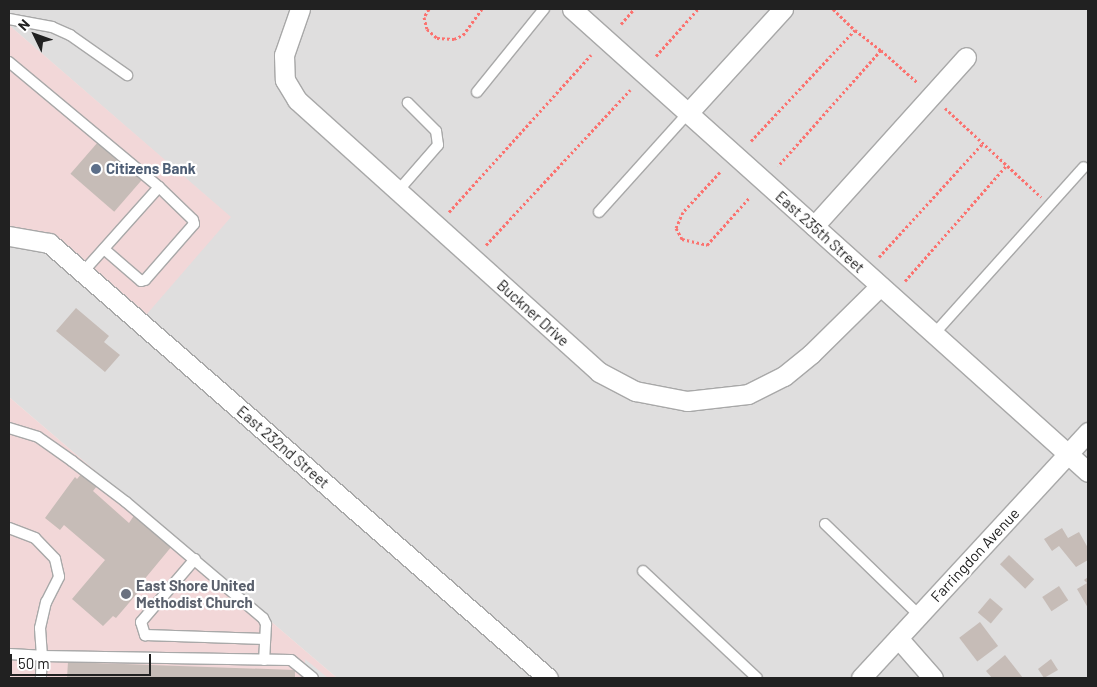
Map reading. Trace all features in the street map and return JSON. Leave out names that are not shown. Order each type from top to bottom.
[{"type":"street","name":"Buckner Drive","points":[[300,9],[284,55],[285,80],[297,100],[599,372],[635,391],[688,401],[748,394],[784,376],[811,354],[880,286]]},
{"type":"street","name":"East 235th Street","points":[[572,9],[1088,472]]},
{"type":"street","points":[[688,113],[783,9]]},
{"type":"street","points":[[814,226],[966,57]]},
{"type":"street","name":"East 232nd Street","points":[[9,236],[49,243],[548,678]]},
{"type":"street","name":"Farringdon Avenue","points":[[862,678],[1088,432]]},
{"type":"street","points":[[898,638],[933,678]]},
{"type":"lane","points":[[477,92],[544,9]]},
{"type":"lane","points":[[9,19],[52,27],[70,35],[127,75]]},
{"type":"lane","points":[[9,62],[159,187],[194,224],[141,281],[104,248]]},
{"type":"lane","points":[[398,191],[438,145],[436,131],[408,103]]},
{"type":"lane","points":[[599,212],[688,113]]},
{"type":"lane","points":[[934,334],[1084,167]]},
{"type":"lane","points":[[83,272],[159,187]]},
{"type":"lane","points":[[9,428],[38,438],[72,461],[195,560],[263,618],[264,660]]},
{"type":"lane","points":[[825,524],[919,615]]},
{"type":"lane","points":[[9,528],[35,538],[54,559],[59,577],[46,602],[40,628],[41,678]]},
{"type":"lane","points":[[195,560],[141,622],[144,635],[152,638],[265,639]]},
{"type":"lane","points":[[643,571],[757,678]]},
{"type":"lane","points":[[9,654],[291,660],[314,677]]},
{"type":"path","points":[[429,9],[424,17],[427,29],[437,38],[454,39],[463,35],[482,9]]},
{"type":"path","points":[[621,24],[634,9]]},
{"type":"path","points":[[656,56],[698,9]]},
{"type":"path","points":[[832,9],[881,50],[1045,200]]},
{"type":"path","points":[[751,141],[855,30]]},
{"type":"path","points":[[778,166],[881,50]]},
{"type":"path","points":[[446,216],[591,55]]},
{"type":"path","points":[[482,249],[630,90]]},
{"type":"path","points":[[879,257],[983,143]]},
{"type":"path","points":[[905,280],[1007,165]]},
{"type":"path","points":[[720,172],[683,212],[676,228],[682,239],[707,245],[749,198]]},
{"type":"shaded area","points":[[9,9],[1088,9],[1088,678],[337,678],[9,397],[9,236],[230,217],[9,25]]},
{"type":"shaded area","points":[[9,25],[231,217],[140,322],[49,243],[9,236]]},
{"type":"shaded area","points":[[9,397],[337,678],[9,678]]},
{"type":"shaded area","points":[[305,659],[328,678],[305,678]]},
{"type":"building","points":[[98,142],[142,180],[114,212],[70,174]]},
{"type":"building","points":[[76,308],[109,336],[104,342],[120,355],[105,372],[56,331]]},
{"type":"building","points":[[82,473],[97,486],[93,491],[129,523],[135,514],[172,546],[138,587],[141,589],[116,618],[113,616],[103,626],[72,599],[105,560],[64,525],[60,530],[45,518],[75,477],[77,479]]},
{"type":"building","points":[[1062,528],[1068,538],[1079,532],[1088,548],[1088,560],[1076,567],[1059,546],[1052,551],[1044,539]]},
{"type":"building","points":[[1009,555],[1034,579],[1025,589],[1000,564]]},
{"type":"building","points":[[1088,577],[1088,608],[1077,589],[1087,583],[1084,580]]},
{"type":"building","points":[[1059,586],[1068,600],[1051,611],[1042,597]]},
{"type":"building","points":[[990,598],[1003,609],[991,623],[978,613]]},
{"type":"building","points":[[980,622],[998,646],[977,662],[959,638]]},
{"type":"building","points":[[1005,655],[1023,678],[992,678],[986,671]]},
{"type":"building","points":[[1051,659],[1058,670],[1044,678],[1038,669]]},
{"type":"building","points":[[68,662],[295,670],[295,678],[67,678]]},
{"type":"place","name":"Citizens Bank","points":[[96,169]]},
{"type":"place","name":"East Shore United Methodist Church","points":[[126,594]]}]
